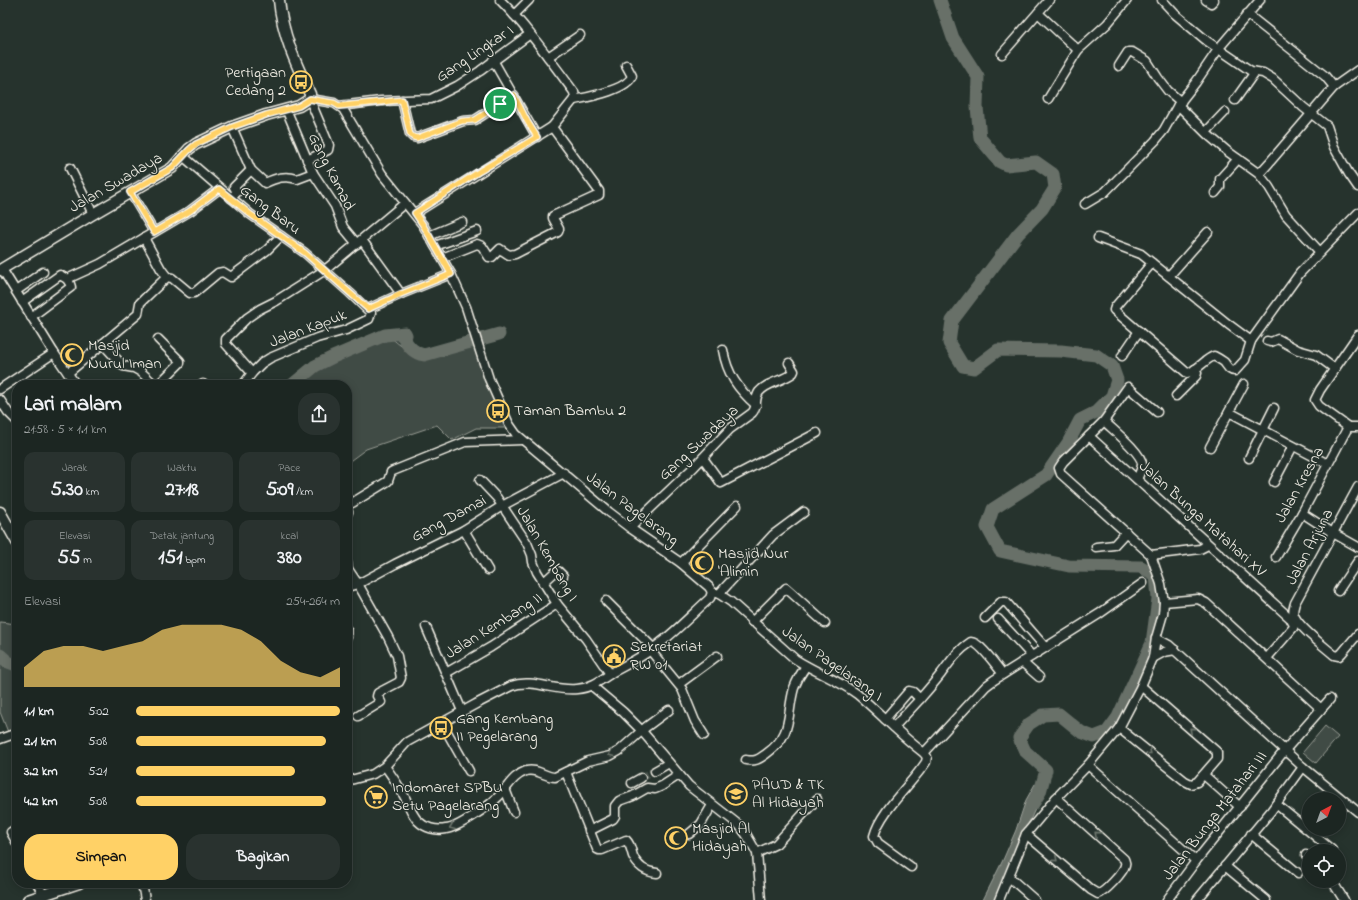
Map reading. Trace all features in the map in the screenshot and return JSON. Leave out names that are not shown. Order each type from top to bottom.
[{"type":"main road","points":[[279,0],[280,14],[287,41],[310,94],[310,100]]},
{"type":"main road","name":"Jalan Swadaya","points":[[1,270],[172,168],[196,144],[232,127],[299,106],[310,100]]},
{"type":"main road","points":[[0,512],[12,533]]},
{"type":"main road","points":[[28,900],[62,888]]},
{"type":"street","points":[[500,0],[530,34],[574,92],[574,100]]},
{"type":"street","points":[[514,15],[529,0]]},
{"type":"street","points":[[1002,54],[1049,0]]},
{"type":"street","points":[[1048,99],[1078,50],[1107,24],[1127,0]]},
{"type":"street","points":[[1162,0],[1188,27],[1247,68],[1267,75],[1273,79],[1311,114],[1327,126],[1334,147],[1348,174],[1358,187]]},
{"type":"street","points":[[1206,0],[1211,3],[1214,0]]},
{"type":"street","points":[[1085,204],[1105,192],[1155,141],[1219,48],[1260,0]]},
{"type":"street","points":[[1038,13],[1078,50]]},
{"type":"street","points":[[1247,14],[1325,76],[1334,87]]},
{"type":"street","name":"Gang Lingkar I","points":[[339,106],[402,100],[432,99],[457,86],[480,71],[530,34]]},
{"type":"street","points":[[548,57],[580,35]]},
{"type":"street","points":[[1119,66],[1128,52],[1132,52],[1147,61],[1168,91],[1206,132],[1258,174],[1269,187],[1286,215],[1320,252]]},
{"type":"street","points":[[493,60],[537,137]]},
{"type":"street","points":[[415,213],[480,171],[537,137],[552,126],[574,100],[604,93],[629,81],[632,76],[626,65]]},
{"type":"street","points":[[1258,174],[1334,87],[1358,70]]},
{"type":"street","points":[[1235,100],[1255,72]]},
{"type":"street","points":[[402,100],[410,134],[417,138],[462,121],[475,120],[514,95]]},
{"type":"street","points":[[310,100],[334,103],[339,106]]},
{"type":"street","points":[[307,160],[328,150],[329,145],[310,100]]},
{"type":"street","name":"Jalan Pagelarang","points":[[339,106],[345,112],[384,178],[415,213],[451,274],[466,307],[489,379],[512,428],[522,440],[564,473],[583,491],[630,528],[681,563],[716,594]]},
{"type":"street","name":"Gang Kamad","points":[[286,109],[313,173],[335,206],[343,227],[360,242],[401,294]]},
{"type":"street","points":[[1206,132],[1225,112]]},
{"type":"street","points":[[442,258],[477,244],[482,246],[489,256],[492,257],[500,249],[509,255],[515,254],[558,232],[559,229],[553,216],[597,197],[599,192],[552,126]]},
{"type":"street","points":[[232,127],[251,170],[265,183],[283,177],[297,179],[313,173]]},
{"type":"street","name":"Gang Baru","points":[[184,157],[219,189],[305,253],[368,309]]},
{"type":"street","points":[[1216,194],[1220,187],[1220,179],[1238,159]]},
{"type":"street","points":[[70,168],[93,214]]},
{"type":"street","points":[[231,198],[236,192],[234,187],[251,170]]},
{"type":"street","points":[[22,302],[63,278],[100,264],[190,211],[219,189]]},
{"type":"street","points":[[130,192],[154,232]]},
{"type":"street","points":[[252,373],[226,344],[226,339],[247,318],[325,270],[405,203]]},
{"type":"street","points":[[1152,263],[1114,308],[1118,314],[1187,373],[1192,372],[1195,368],[1214,356],[1224,362],[1229,369],[1235,371],[1245,360],[1251,341],[1300,273],[1358,213]]},
{"type":"street","points":[[429,236],[462,222]]},
{"type":"street","points":[[435,246],[477,231]]},
{"type":"street","points":[[1169,276],[1208,232]]},
{"type":"street","points":[[144,238],[167,277],[172,278],[190,293],[194,293],[218,273],[223,272],[231,277],[267,250],[281,236]]},
{"type":"street","points":[[1098,238],[1141,254],[1251,341]]},
{"type":"street","points":[[1,270],[73,380]]},
{"type":"street","points":[[16,291],[43,272]]},
{"type":"street","points":[[368,309],[451,274]]},
{"type":"street","points":[[68,373],[138,314],[140,303],[167,277]]},
{"type":"street","points":[[31,317],[70,287],[70,284],[63,278]]},
{"type":"street","name":"Jalan Kapuk","points":[[247,380],[262,363],[270,358],[317,338],[346,330],[369,319],[371,315],[368,309]]},
{"type":"street","points":[[1122,356],[1139,331]]},
{"type":"street","points":[[158,339],[180,360],[180,363],[162,380]]},
{"type":"street","points":[[1267,341],[1271,342],[1278,339],[1298,350],[1316,355],[1335,369]]},
{"type":"street","points":[[1355,426],[1319,406],[1315,400],[1320,390],[1356,340]]},
{"type":"street","points":[[103,344],[123,366],[141,372],[151,380]]},
{"type":"street","points":[[723,350],[725,364],[733,380],[740,390],[756,405]]},
{"type":"street","points":[[14,380],[54,353]]},
{"type":"street","name":"Gang Swadaya","points":[[630,528],[730,430],[755,410],[757,397],[762,390],[793,373],[794,371],[789,363]]},
{"type":"street","points":[[1176,396],[1196,376],[1197,373],[1195,368]]},
{"type":"street","points":[[0,389],[12,381]]},
{"type":"street","points":[[1210,447],[1244,384]]},
{"type":"street","points":[[999,900],[1026,834],[1119,728],[1141,686],[1153,658],[1156,638],[1163,614],[1164,602],[1161,584],[1151,555],[1061,474],[1060,468],[1063,462],[1104,421],[1128,387],[1157,412]]},
{"type":"street","points":[[0,400],[12,416]]},
{"type":"street","points":[[1249,458],[1274,408]]},
{"type":"street","points":[[0,417],[8,412]]},
{"type":"street","points":[[1229,412],[1328,464]]},
{"type":"street","points":[[1104,421],[1141,458],[1142,464],[1138,479]]},
{"type":"street","name":"Jalan Kresna","points":[[1276,557],[1302,513],[1328,464],[1355,426]]},
{"type":"street","points":[[703,458],[721,483],[817,433]]},
{"type":"street","name":"Jalan Bunga Matahari XV","points":[[1089,436],[1138,479],[1208,545],[1290,618],[1336,656],[1342,653],[1358,634]]},
{"type":"street","points":[[352,503],[388,481],[391,472],[459,443],[473,441],[522,440]]},
{"type":"street","points":[[1274,482],[1293,446]]},
{"type":"street","name":"Gang Damai","points":[[352,586],[358,584],[464,530],[502,506],[564,473]]},
{"type":"street","name":"Jalan Kembang I","points":[[480,480],[502,506],[526,544],[543,583],[557,604],[586,639],[610,674]]},
{"type":"street","name":"Jalan Arjuna","points":[[1296,623],[1293,609],[1358,487]]},
{"type":"street","points":[[681,563],[737,506]]},
{"type":"street","points":[[352,780],[373,774],[384,766],[407,742],[462,711],[516,684],[533,684],[562,690],[592,686],[652,649],[716,594],[773,535],[804,512]]},
{"type":"street","points":[[1302,513],[1358,547]]},
{"type":"street","points":[[464,530],[488,570]]},
{"type":"street","points":[[1096,547],[1114,545],[1126,532]]},
{"type":"street","points":[[1151,555],[1200,549],[1208,545]]},
{"type":"street","points":[[1338,591],[1358,561]]},
{"type":"street","points":[[543,583],[556,571],[563,576]]},
{"type":"street","points":[[352,575],[380,622],[397,656],[401,678],[397,683],[378,693],[377,696],[381,702],[358,716]]},
{"type":"street","points":[[911,867],[878,843],[874,836],[891,805],[926,762],[927,757],[924,752],[986,686],[1099,614],[1143,583]]},
{"type":"street","points":[[752,622],[786,588],[825,623]]},
{"type":"street","name":"Jalan Pagelarang I","points":[[716,594],[731,602],[787,653],[806,666],[843,685],[857,695],[924,752]]},
{"type":"street","points":[[1164,602],[1194,599],[1202,600],[1267,658],[1319,707],[1320,710]]},
{"type":"street","points":[[606,601],[652,649],[679,684],[686,695],[695,721],[704,735]]},
{"type":"street","points":[[985,618],[1001,602],[1006,602],[1045,647]]},
{"type":"street","name":"Jalan Kembang II","points":[[446,673],[491,647],[557,604]]},
{"type":"street","points":[[998,619],[1032,656]]},
{"type":"street","points":[[1267,658],[1296,623]]},
{"type":"street","name":"Jalan Kembang II","points":[[426,627],[462,711]]},
{"type":"street","points":[[1156,638],[1174,650],[1286,750],[1303,768],[1358,812]]},
{"type":"street","points":[[894,727],[920,699],[953,657],[963,647],[973,641],[1003,674]]},
{"type":"street","points":[[1153,658],[1160,653],[1174,650]]},
{"type":"street","points":[[679,684],[716,656]]},
{"type":"street","points":[[1022,662],[1039,677]]},
{"type":"street","points":[[746,760],[757,760],[771,750],[785,735],[794,689],[797,680],[806,666]]},
{"type":"street","points":[[592,686],[619,708],[642,730],[693,790],[739,825],[757,853],[761,900]]},
{"type":"street","points":[[1119,728],[1188,783],[1193,784],[1198,782],[1217,759],[1216,752],[1141,686]]},
{"type":"street","points":[[885,719],[909,691],[913,692],[920,699]]},
{"type":"street","name":"Jalan Bunga Matahari III","points":[[1167,900],[1196,861],[1286,750],[1330,699]]},
{"type":"street","points":[[384,766],[403,793],[418,820],[426,827],[448,829],[484,809],[518,775],[526,771],[534,771],[552,777],[588,761],[610,756],[619,751],[642,730],[669,710]]},
{"type":"street","points":[[442,723],[469,771]]},
{"type":"street","points":[[0,740],[12,735]]},
{"type":"street","points":[[655,771],[669,763]]},
{"type":"street","points":[[1088,764],[1196,861]]},
{"type":"street","points":[[1197,900],[1276,804],[1303,768]]},
{"type":"street","points":[[566,772],[594,845],[599,850],[626,840],[630,845],[638,865],[643,869],[656,872]]},
{"type":"street","points":[[589,831],[613,820],[615,816],[615,806],[619,801],[633,796],[646,788],[655,789],[662,786],[679,774]]},
{"type":"street","points":[[1204,775],[1240,807]]},
{"type":"street","points":[[632,783],[640,778]]},
{"type":"street","points":[[505,789],[514,812]]},
{"type":"street","points":[[1026,834],[1091,890],[1098,894],[1104,892],[1124,870],[1124,859],[1056,798]]},
{"type":"street","points":[[757,853],[776,844],[817,799]]},
{"type":"street","points":[[1276,804],[1325,844]]},
{"type":"street","points":[[689,834],[701,824],[712,805]]},
{"type":"street","points":[[1251,834],[1298,873]]},
{"type":"street","points":[[1226,866],[1266,900]]},
{"type":"street","points":[[1008,877],[1036,900]]},
{"type":"street","points":[[40,888],[43,894]]},
{"type":"street","points":[[143,888],[145,900]]},
{"type":"street","points":[[1336,888],[1344,900]]},
{"type":"shaded area","points":[[390,337],[416,358],[475,339],[510,428],[476,428],[452,440],[437,425],[366,449],[352,459],[352,380],[303,380],[323,361]]},
{"type":"shaded area","points":[[0,622],[12,623],[12,730],[8,732],[0,712]]},
{"type":"shaded area","points":[[1325,726],[1338,737],[1316,763],[1303,752]]},
{"type":"shaded area","points":[[1035,784],[1044,790],[1012,859],[996,900],[983,900],[1003,860],[1016,830],[1026,800]]},
{"type":"waterway","points":[[940,0],[953,38],[978,77],[977,107],[980,138],[1000,162],[1006,165],[1036,162],[1053,174],[1055,188],[1042,209],[1018,234],[952,321],[949,343],[963,366],[974,368],[998,350],[1061,351],[1096,355],[1112,366],[1117,380],[1112,396],[1096,412],[1080,420],[1068,443],[1046,475],[993,509],[987,527],[1000,551],[1069,566],[1141,567],[1156,575],[1158,599],[1152,643],[1118,717],[1107,732],[1094,737],[1081,732],[1059,714],[1043,715],[1029,724],[1019,738],[1025,751],[1046,770],[1040,792],[1033,804]]},
{"type":"waterway","points":[[298,380],[315,366],[385,335],[405,333],[406,335],[404,338],[409,347],[417,353],[424,355],[499,334]]},
{"type":"waterway","points":[[0,655],[12,664]]},
{"type":"tunnel","points":[[641,778],[655,771]]},
{"type":"place","name":"Pertigaan Cedang 2","points":[[301,82]]},
{"type":"place","name":"Masjid Nurul Iman","points":[[72,355]]},
{"type":"place","name":"Taman Bambu 2","points":[[498,411]]},
{"type":"place","name":"Masjid Nur 'Alimin","points":[[702,563]]},
{"type":"place","name":"Sekretariat RW 01","points":[[614,656]]},
{"type":"place","name":"Gang Kembang II Pegelarang","points":[[441,728]]},
{"type":"place","name":"PAUD & TK Al Hidayah","points":[[736,794]]},
{"type":"place","name":"Indomaret SPBU Setu Pagelarang","points":[[376,797]]},
{"type":"place","name":"Masjid Al Hidayah","points":[[676,838]]},
{"type":"route","points":[[514,95],[537,137],[480,171],[415,213],[451,274],[368,309],[305,253],[250,214],[219,189],[190,211],[154,232],[130,192],[172,168],[192,146],[232,127],[266,115],[299,106],[310,99],[334,103],[339,106],[402,100],[410,134],[417,138],[462,121],[475,120],[500,104],[514,95]]}]
